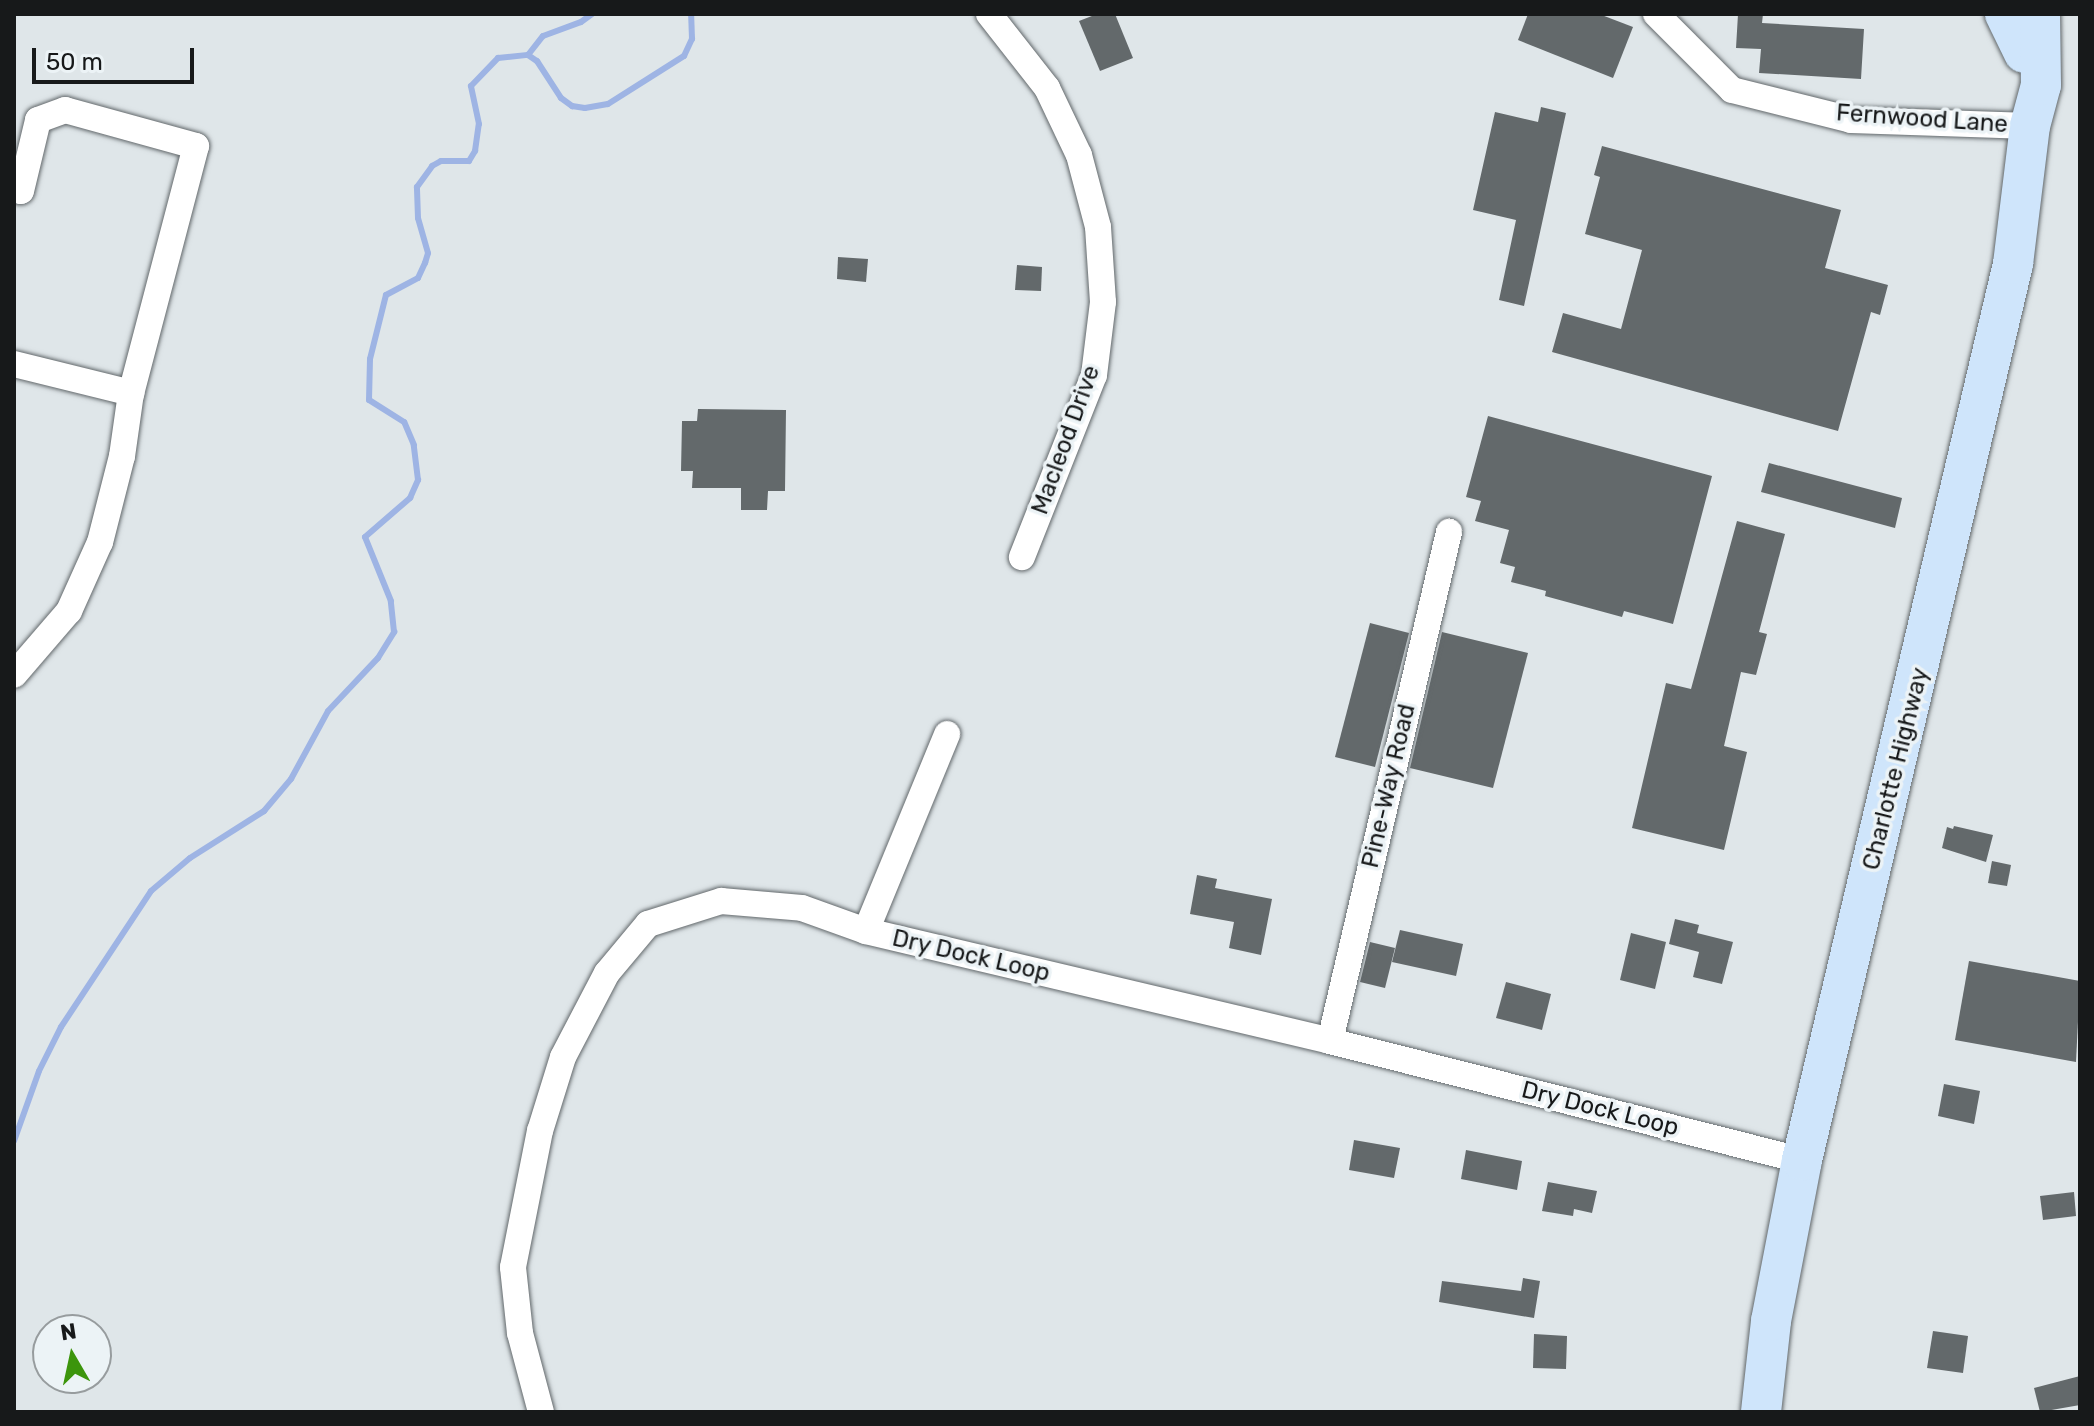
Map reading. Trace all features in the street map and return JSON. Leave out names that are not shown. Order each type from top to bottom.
[{"type":"main road","points":[[2005,14],[2029,51],[2068,14]]},
{"type":"main road","name":"Charlotte Highway","points":[[1761,1412],[1771,1321],[1802,1160],[2013,264],[2030,126],[2029,51],[2040,14]]},
{"type":"street","name":"Macleod Drive","points":[[989,14],[1047,88],[1079,155],[1098,227],[1103,302],[1094,375],[1022,557]]},
{"type":"street","name":"Fernwood Lane","points":[[1656,14],[1732,90],[1851,120],[2030,126]]},
{"type":"street","points":[[14,189],[21,191],[26,117],[65,110],[196,146],[131,393],[122,456],[100,542],[69,611],[14,675]]},
{"type":"street","points":[[14,364],[131,393]]},
{"type":"street","name":"Pine-Way Road","points":[[1330,1041],[1449,532]]},
{"type":"street","points":[[866,931],[947,734]]},
{"type":"street","name":"Dry Dock Loop","points":[[541,1412],[520,1333],[513,1267],[540,1131],[563,1057],[607,973],[648,924],[721,901],[802,908],[866,931],[1330,1041],[1802,1160]]},
{"type":"building","points":[[1097,14],[1115,14],[1133,58],[1100,71],[1079,21]]},
{"type":"building","points":[[1528,14],[1599,14],[1633,27],[1613,78],[1518,40]]},
{"type":"building","points":[[1738,14],[1763,14],[1762,23],[1864,29],[1861,79],[1759,73],[1761,49],[1736,48]]},
{"type":"building","points":[[1541,107],[1566,113],[1524,306],[1499,300],[1516,220],[1473,210],[1495,112],[1538,122]]},
{"type":"building","points":[[1602,146],[1841,210],[1825,268],[1888,285],[1880,315],[1871,312],[1838,431],[1552,352],[1563,313],[1621,329],[1642,250],[1585,234],[1600,177],[1594,175]]},
{"type":"building","points":[[838,257],[868,259],[866,282],[837,279]]},
{"type":"building","points":[[1017,265],[1042,267],[1041,291],[1015,290]]},
{"type":"building","points":[[698,409],[786,410],[785,491],[768,491],[767,510],[741,510],[741,488],[692,488],[693,471],[681,471],[682,421],[697,421]]},
{"type":"building","points":[[1488,416],[1712,476],[1673,624],[1624,611],[1622,617],[1545,596],[1546,591],[1511,582],[1515,567],[1500,563],[1509,530],[1475,521],[1481,501],[1466,497]]},
{"type":"building","points":[[1769,463],[1902,498],[1895,528],[1761,492]]},
{"type":"building","points":[[1737,521],[1785,534],[1759,632],[1767,634],[1756,675],[1741,672],[1724,746],[1747,752],[1724,850],[1632,828],[1666,683],[1691,689]]},
{"type":"building","points":[[1370,623],[1409,633],[1375,767],[1335,757]]},
{"type":"building","points":[[1442,632],[1528,653],[1493,788],[1410,768]]},
{"type":"building","points":[[1954,826],[1993,835],[1986,862],[1942,848],[1947,827],[1953,829]]},
{"type":"building","points":[[1992,861],[2011,865],[2007,886],[1988,883]]},
{"type":"building","points":[[1197,875],[1217,879],[1215,888],[1272,899],[1261,955],[1229,948],[1234,922],[1190,914]]},
{"type":"building","points":[[1675,919],[1699,925],[1697,933],[1733,942],[1722,984],[1693,977],[1699,952],[1669,944]]},
{"type":"building","points":[[1400,930],[1463,944],[1456,976],[1392,962]]},
{"type":"building","points":[[1631,933],[1666,942],[1655,989],[1620,980]]},
{"type":"building","points":[[1370,942],[1395,948],[1385,988],[1360,982]]},
{"type":"building","points":[[1969,961],[2080,981],[2076,1062],[1955,1040]]},
{"type":"building","points":[[1506,982],[1551,994],[1542,1030],[1496,1018]]},
{"type":"building","points":[[1944,1084],[1980,1091],[1974,1124],[1938,1116]]},
{"type":"building","points":[[1354,1140],[1400,1148],[1394,1178],[1349,1170]]},
{"type":"building","points":[[1466,1150],[1522,1161],[1517,1190],[1461,1179]]},
{"type":"building","points":[[1548,1182],[1597,1191],[1592,1213],[1574,1209],[1573,1216],[1542,1211]]},
{"type":"building","points":[[2074,1192],[2076,1216],[2043,1220],[2040,1196]]},
{"type":"building","points":[[1523,1278],[1540,1281],[1534,1318],[1439,1302],[1442,1281],[1521,1291]]},
{"type":"building","points":[[1933,1331],[1968,1336],[1963,1373],[1927,1368]]},
{"type":"building","points":[[1534,1334],[1567,1336],[1566,1369],[1533,1368]]},
{"type":"building","points":[[2080,1376],[2080,1405],[2040,1412],[2034,1388]]},
{"type":"waterway","points":[[528,55],[543,36],[581,22],[592,14]]},
{"type":"waterway","points":[[14,1141],[39,1071],[61,1027],[151,891],[190,858],[264,811],[291,779],[328,711],[378,658],[394,632],[391,601],[365,537],[410,498],[418,480],[414,445],[404,422],[369,400],[370,359],[386,295],[418,278],[428,253],[418,218],[417,187],[432,166],[441,161],[469,161],[475,151],[479,124],[471,86],[498,58],[528,55],[537,61],[561,98],[572,106],[585,108],[608,104],[684,56],[692,39],[691,14]]}]
